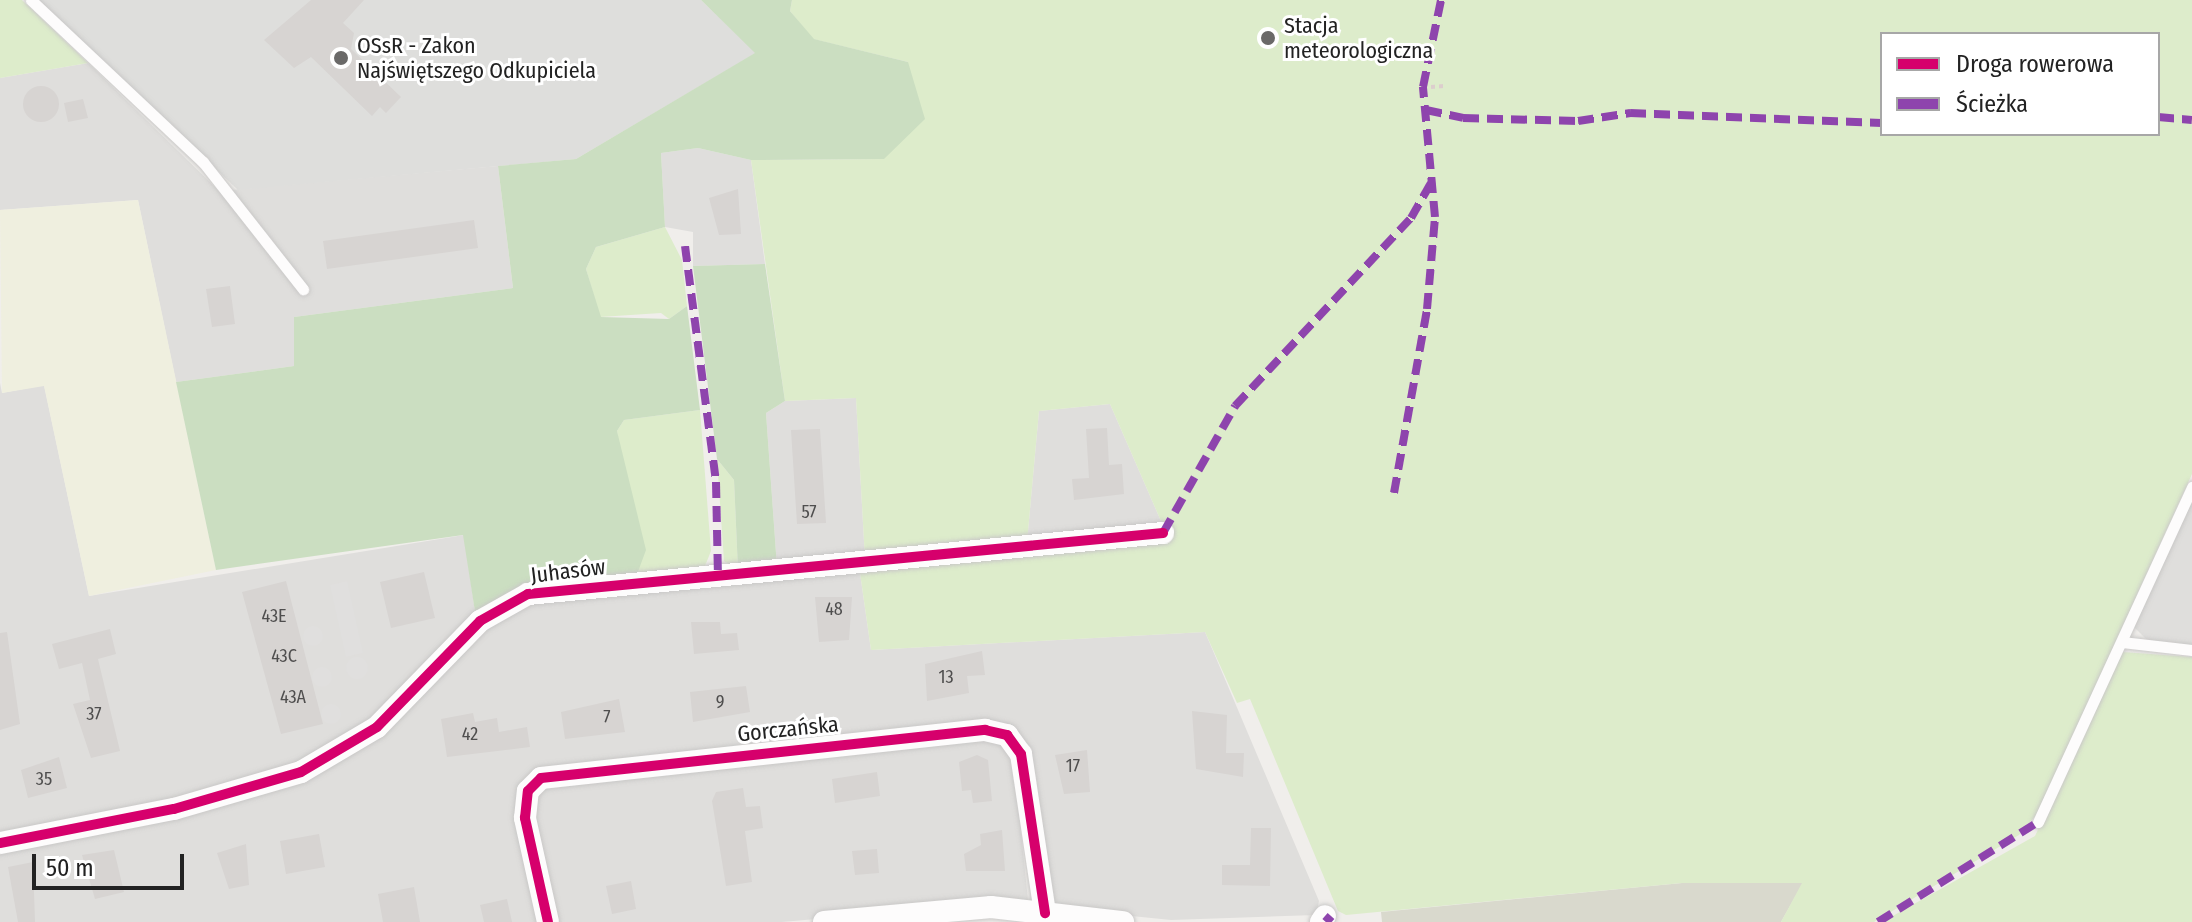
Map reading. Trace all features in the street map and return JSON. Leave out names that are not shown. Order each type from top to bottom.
[{"type":"street","name":"Juhasów","points":[[0,843],[174,809],[301,772],[377,727],[480,621],[528,594],[1163,533]]},
{"type":"street","name":"Gorczańska","points":[[548,922],[525,818],[528,791],[541,778],[985,730],[1007,735],[1021,754],[1045,913]]},
{"type":"street","points":[[824,922],[991,907],[1123,922]]},
{"type":"lane","points":[[31,0],[203,162],[303,289]]},
{"type":"lane","points":[[2038,822],[2192,487]]},
{"type":"lane","points":[[2122,642],[2192,650]]},
{"type":"path","points":[[1431,87],[1444,86]]},
{"type":"shaded area","points":[[39,0],[701,0],[756,53],[576,159],[238,190]]},
{"type":"shaded area","points":[[88,63],[219,191],[498,166],[513,288],[294,317],[294,366],[176,382],[138,200],[0,210],[0,78]]},
{"type":"shaded area","points":[[698,148],[751,160],[765,264],[693,266],[693,232],[665,227],[661,153]]},
{"type":"shaded area","points":[[0,383],[2,393],[44,385],[89,596],[464,535],[476,618],[387,710],[294,766],[150,808],[0,836]]},
{"type":"shaded area","points":[[856,398],[865,559],[777,567],[766,413],[785,401]]},
{"type":"shaded area","points":[[1110,404],[1164,528],[1027,542],[1039,411]]},
{"type":"shaded area","points":[[2192,497],[2192,646],[2148,641],[2134,627]]},
{"type":"shaded area","points":[[860,573],[871,650],[1205,632],[1319,901],[1316,915],[1171,920],[1053,908],[1016,735],[529,780],[543,922],[0,922],[0,850],[302,779],[515,606]]},
{"type":"shaded area","points":[[347,581],[363,653],[346,657],[330,585]]},
{"type":"shaded area","points":[[309,626],[317,626],[323,636],[317,646],[309,646],[303,640],[303,632]]},
{"type":"shaded area","points":[[357,657],[365,660],[368,668],[365,676],[357,679],[349,676],[346,668],[349,660]]},
{"type":"shaded area","points":[[322,667],[329,670],[332,677],[329,684],[322,687],[315,684],[312,677],[315,670]]},
{"type":"shaded area","points":[[331,704],[338,707],[341,714],[338,721],[331,724],[324,721],[321,714],[324,707]]},
{"type":"shaded area","points":[[985,735],[1012,747],[1028,900],[782,922],[553,922],[531,823],[536,790]]},
{"type":"shaded area","points":[[1682,883],[1803,883],[1781,922],[1382,922],[1381,912]]},
{"type":"green space","points":[[0,0],[22,0],[88,63],[0,78]]},
{"type":"green space","points":[[701,0],[792,0],[790,11],[814,39],[908,62],[925,119],[884,159],[751,160],[698,148],[661,153],[665,227],[596,247],[586,269],[601,317],[669,319],[687,306],[700,410],[624,420],[617,431],[646,550],[636,577],[476,618],[463,535],[216,570],[176,382],[294,366],[294,317],[513,288],[498,166],[576,159],[755,53]]},
{"type":"green space","points":[[792,0],[2192,0],[2192,474],[2037,814],[2019,835],[1874,922],[1781,922],[1802,883],[1682,883],[1346,915],[1338,911],[1250,699],[1237,703],[1205,632],[871,650],[860,573],[1164,528],[1110,404],[1039,411],[1027,542],[865,559],[856,398],[785,401],[751,160],[884,159],[908,62],[813,39],[790,11]]},
{"type":"green space","points":[[138,200],[216,570],[89,596],[44,386],[2,393],[0,210]]},
{"type":"green space","points":[[665,227],[682,260],[687,306],[669,319],[661,313],[600,317],[586,269],[596,247]]},
{"type":"green space","points":[[765,264],[785,401],[766,413],[777,567],[738,570],[734,480],[717,459],[693,266]]},
{"type":"green space","points":[[700,410],[711,551],[705,566],[636,577],[617,431],[624,420]]},
{"type":"green space","points":[[717,459],[734,480],[738,570],[724,561]]},
{"type":"green space","points":[[2123,652],[2192,657],[2192,922],[1882,922],[2035,836]]},
{"type":"building","name":"OSsR - Zakon Najświętszego Odkupiciela","points":[[311,0],[364,0],[343,23],[354,33],[351,49],[401,97],[386,113],[380,107],[372,116],[311,57],[294,68],[264,40]]},
{"type":"building","points":[[41,86],[54,91],[59,104],[54,117],[41,122],[28,117],[23,104],[28,91]]},
{"type":"building","points":[[83,99],[88,118],[68,122],[64,103]]},
{"type":"building","points":[[738,189],[741,234],[719,235],[709,198]]},
{"type":"building","points":[[474,220],[478,248],[327,269],[323,241]]},
{"type":"building","points":[[230,286],[235,324],[212,327],[206,289]]},
{"type":"building","points":[[1107,428],[1109,465],[1122,464],[1124,494],[1074,500],[1072,479],[1089,478],[1086,429]]},
{"type":"building","points":[[820,429],[826,523],[797,524],[791,430]]},
{"type":"building","points":[[424,572],[435,618],[391,628],[380,582]]},
{"type":"building","points":[[286,581],[323,724],[281,734],[242,592]]},
{"type":"building","points":[[815,597],[852,597],[849,640],[819,642]]},
{"type":"building","points":[[691,622],[720,622],[721,634],[737,633],[739,650],[694,654]]},
{"type":"building","points":[[110,629],[116,654],[98,659],[120,751],[91,758],[73,704],[90,700],[82,663],[59,669],[52,644]]},
{"type":"building","points":[[7,632],[20,724],[0,730],[0,633]]},
{"type":"building","points":[[982,651],[985,675],[967,676],[969,693],[927,701],[925,664]]},
{"type":"building","points":[[746,686],[750,712],[693,722],[690,692]]},
{"type":"building","points":[[619,699],[625,732],[565,739],[561,712]]},
{"type":"building","points":[[1192,711],[1227,715],[1226,753],[1244,753],[1243,777],[1196,769]]},
{"type":"building","points":[[473,713],[475,722],[497,718],[499,732],[527,727],[530,747],[447,757],[441,719]]},
{"type":"building","points":[[1087,750],[1090,792],[1064,794],[1055,755]]},
{"type":"building","points":[[977,755],[988,760],[992,801],[973,803],[971,790],[962,791],[959,762]]},
{"type":"building","points":[[59,757],[67,788],[28,798],[21,770]]},
{"type":"building","points":[[877,772],[880,796],[835,803],[832,779]]},
{"type":"building","points":[[743,788],[746,807],[760,806],[763,828],[745,831],[752,882],[726,886],[712,801],[716,792]]},
{"type":"building","points":[[1251,828],[1271,828],[1270,886],[1222,885],[1222,865],[1250,865]]},
{"type":"building","points":[[1002,830],[1005,871],[966,871],[964,854],[981,845],[980,834]]},
{"type":"building","points":[[319,834],[325,867],[286,874],[280,841]]},
{"type":"building","points":[[246,844],[249,885],[229,889],[217,853]]},
{"type":"building","points":[[877,849],[879,873],[855,875],[852,851]]},
{"type":"building","points":[[114,850],[124,892],[95,899],[82,855]]},
{"type":"building","points":[[33,862],[35,922],[18,922],[8,867]]},
{"type":"building","points":[[631,881],[636,909],[612,914],[606,886]]},
{"type":"building","points":[[414,887],[420,922],[383,922],[378,894]]},
{"type":"building","points":[[507,899],[512,922],[484,922],[480,905]]},
{"type":"marked path","points":[[1394,493],[1427,309],[1435,217],[1423,87],[1441,0]]},
{"type":"marked path","points":[[1426,110],[1463,118],[1578,121],[1630,113],[1880,123]]},
{"type":"marked path","points":[[2160,117],[2192,120]]},
{"type":"marked path","points":[[1163,533],[1235,406],[1411,218],[1431,183]]},
{"type":"marked path","points":[[685,246],[716,482],[718,578]]},
{"type":"marked path","points":[[1878,922],[2038,822]]},
{"type":"marked path","points":[[1325,916],[1332,922]]},
{"type":"cycle path","points":[[0,843],[174,809],[301,772],[377,727],[480,621],[528,594],[1163,533]]},
{"type":"cycle path","points":[[548,922],[525,818],[528,791],[541,778],[985,730],[1007,735],[1021,754],[1045,913]]},
{"type":"place","name":"Stacja meteorologiczna","points":[[1268,38]]},
{"type":"place","name":"OSsR - Zakon Najświętszego Odkupiciela","points":[[341,58]]}]
